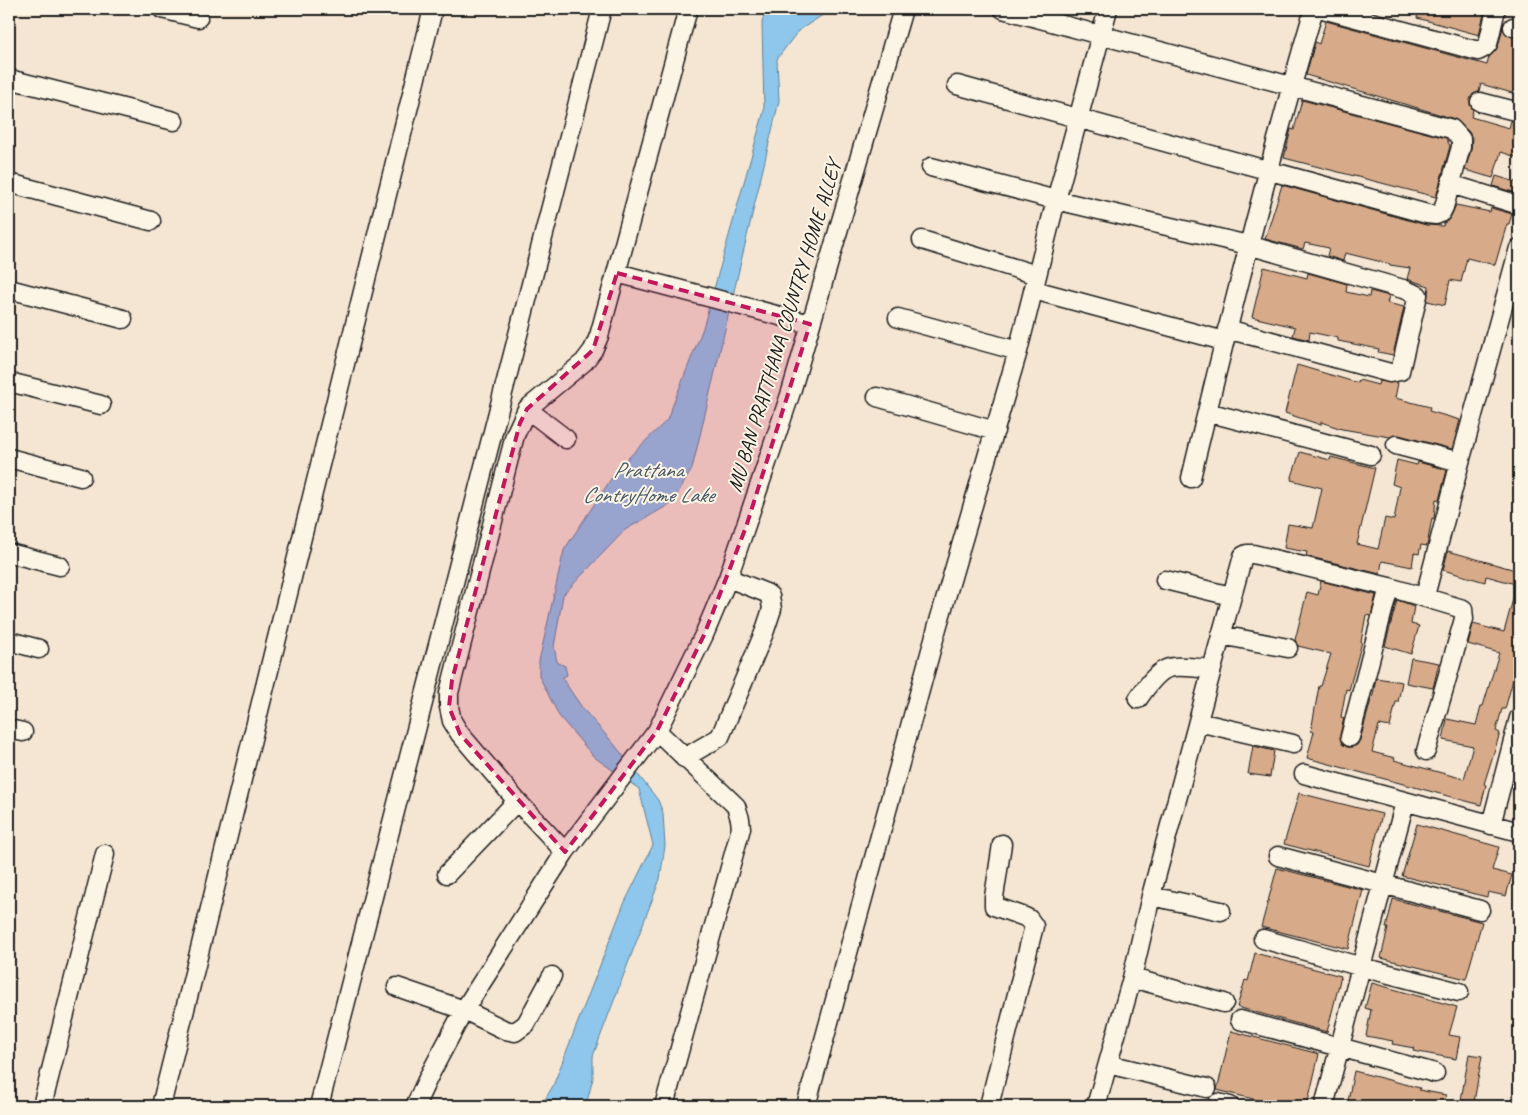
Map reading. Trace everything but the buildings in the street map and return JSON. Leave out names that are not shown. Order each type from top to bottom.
[{"type":"street","points":[[162,9],[198,18]]},
{"type":"street","points":[[161,1106],[433,9]]},
{"type":"street","points":[[319,1106],[602,9]]},
{"type":"street","points":[[565,852],[517,801],[460,734],[452,721],[449,694],[515,435],[527,409],[584,362],[593,350],[599,336],[688,9]]},
{"type":"street","name":"MU BAN PRATTHANA COUNTRY HOME ALLEY","points":[[415,1106],[464,1010],[565,852],[657,731],[704,635],[728,578],[791,392],[903,9]]},
{"type":"street","points":[[957,85],[1268,171],[1436,215],[1441,213],[1444,207],[1461,147],[1461,139],[1452,129],[1003,9]]},
{"type":"street","points":[[806,1106],[937,628],[1018,351],[1056,200],[1108,9]]},
{"type":"street","points":[[1191,478],[1248,245],[1314,9]]},
{"type":"street","points":[[1323,9],[1478,50],[1488,44],[1496,9]]},
{"type":"street","points":[[9,79],[174,121]]},
{"type":"street","points":[[1480,102],[1519,112]]},
{"type":"street","points":[[922,240],[1036,283],[1225,335],[1390,373],[1400,371],[1418,300],[1418,295],[1414,292],[1248,245],[1056,200],[931,167]]},
{"type":"street","points":[[9,183],[151,221]]},
{"type":"street","points":[[1457,186],[1519,205]]},
{"type":"street","points":[[1425,596],[1519,248]]},
{"type":"street","points":[[617,272],[810,324]]},
{"type":"street","points":[[9,289],[123,320]]},
{"type":"street","points":[[898,318],[1018,351]]},
{"type":"street","points":[[9,382],[101,405]]},
{"type":"street","points":[[877,397],[995,432]]},
{"type":"street","points":[[527,409],[566,439]]},
{"type":"street","points":[[1207,412],[1370,455]]},
{"type":"street","points":[[1396,445],[1460,462]]},
{"type":"street","points":[[9,458],[80,477]]},
{"type":"street","points":[[9,553],[60,566]]},
{"type":"street","points":[[1096,1106],[1132,978],[1151,896],[1231,596],[1241,560],[1247,554],[1390,587],[1459,606],[1463,609],[1464,619],[1426,751]]},
{"type":"street","points":[[684,758],[720,737],[764,633],[772,609],[772,601],[766,593],[728,578]]},
{"type":"street","points":[[1165,580],[1231,596]]},
{"type":"street","points":[[1350,737],[1390,587]]},
{"type":"street","points":[[1221,635],[1288,648]]},
{"type":"street","points":[[9,641],[39,649]]},
{"type":"street","points":[[1138,699],[1151,680],[1166,668],[1176,666],[1212,669]]},
{"type":"street","points":[[1491,825],[1519,718]]},
{"type":"street","points":[[1198,722],[1293,744]]},
{"type":"street","points":[[657,731],[736,806],[740,819],[740,828],[664,1106]]},
{"type":"street","points":[[1304,774],[1519,832]]},
{"type":"street","points":[[447,874],[517,801]]},
{"type":"street","points":[[1324,1106],[1405,802]]},
{"type":"street","points":[[989,1106],[1034,926],[1030,919],[994,906],[1002,844]]},
{"type":"street","points":[[42,1106],[105,854]]},
{"type":"street","points":[[1278,856],[1480,910]]},
{"type":"street","points":[[1151,896],[1222,911]]},
{"type":"street","points":[[1264,939],[1459,992]]},
{"type":"street","points":[[397,987],[464,1010],[505,1030],[515,1032],[526,1024],[552,976]]},
{"type":"street","points":[[1132,978],[1224,1003]]},
{"type":"street","points":[[1240,1020],[1435,1073]]},
{"type":"street","points":[[1108,1064],[1207,1088]]},
{"type":"highlighted area","points":[[617,273],[810,324],[746,527],[704,635],[657,731],[565,852],[460,734],[449,707],[452,680],[520,423],[527,409],[593,350]]},
{"type":"water","name":"Prattana ContryHome Lake","points":[[765,9],[832,9],[798,31],[777,59],[779,101],[692,469],[672,503],[625,530],[563,595],[554,647],[557,662],[565,666],[567,675],[562,678],[583,709],[614,744],[658,800],[663,813],[665,846],[660,879],[593,1056],[593,1078],[586,1106],[541,1106],[553,1086],[623,906],[653,845],[639,789],[594,757],[559,716],[539,676],[539,661],[564,550],[619,467],[667,420],[703,328],[764,111],[762,23]]}]
